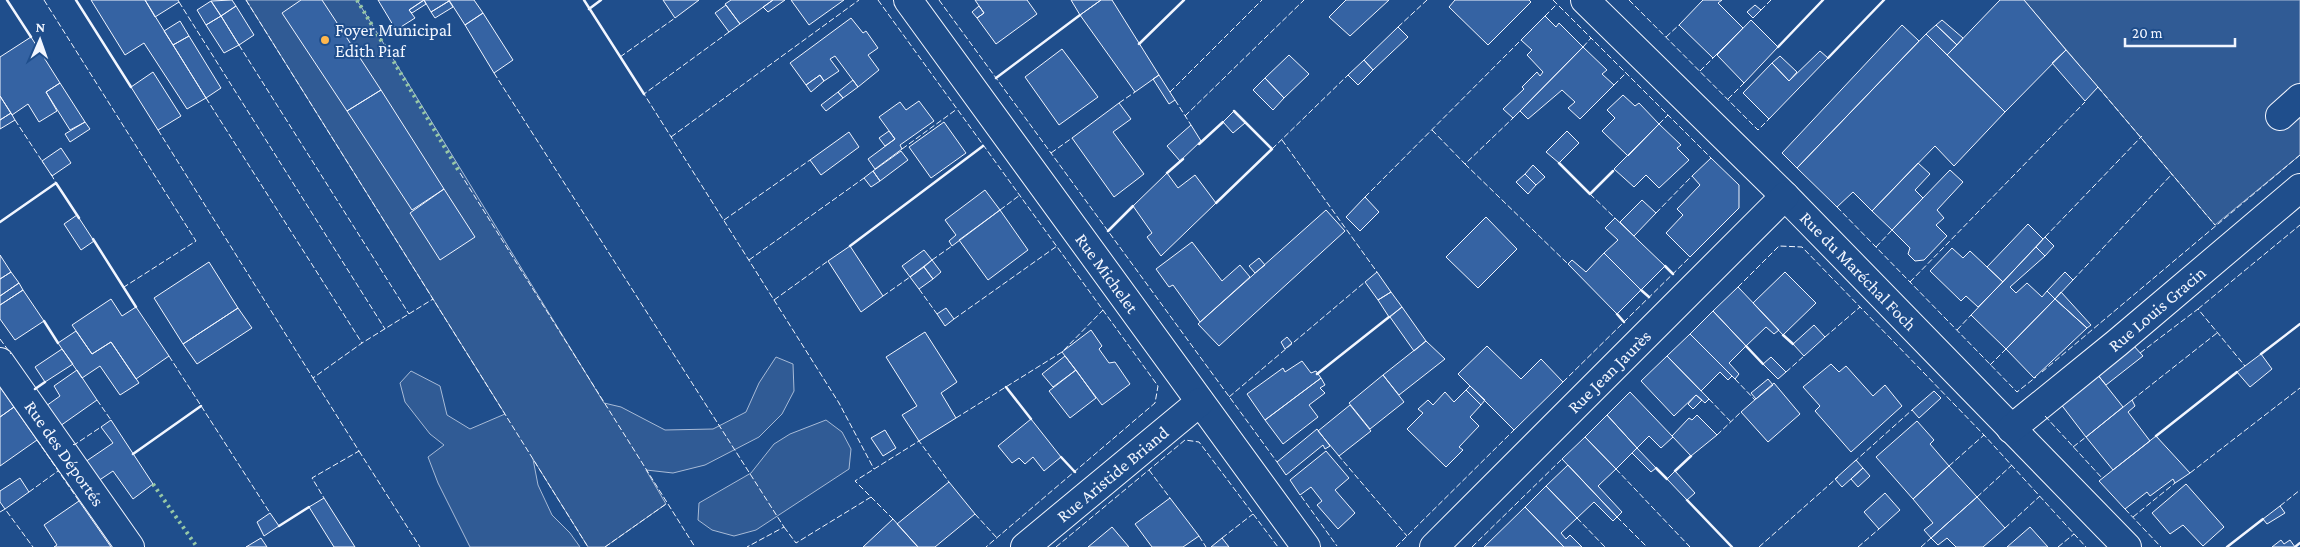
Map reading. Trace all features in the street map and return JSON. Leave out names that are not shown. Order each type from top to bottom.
[{"type":"street","name":"Rue Michelet","points":[[908,0],[1306,547]]},
{"type":"street","name":"Rue du Maréchal Foch","points":[[1585,0],[1785,196],[2127,547]]},
{"type":"street","points":[[2280,116],[2300,98]]},
{"type":"street","name":"Rue Louis Gracin","points":[[2011,429],[2117,343],[2300,188]]},
{"type":"street","name":"Rue Jean Jaurès","points":[[1434,547],[1785,196]]},
{"type":"street","name":"Rue des Déportés","points":[[0,362],[130,547]]},
{"type":"street","name":"Rue Aristide Briand","points":[[1025,547],[1200,402]]},
{"type":"shaded area","points":[[246,0],[357,0],[604,403],[621,407],[665,430],[713,429],[746,412],[759,383],[776,357],[793,364],[794,391],[782,414],[759,437],[705,465],[673,473],[646,470],[666,504],[605,547],[588,547],[533,459],[538,485],[552,515],[570,533],[580,547],[470,547],[438,483],[428,457],[444,445],[430,434],[405,402],[400,383],[411,371],[440,386],[447,415],[470,429],[505,414]]},
{"type":"shaded area","points":[[2024,0],[2300,0],[2300,155],[2215,225]]},
{"type":"shaded area","points":[[826,420],[842,432],[851,449],[849,469],[756,530],[734,536],[712,530],[698,520],[699,503],[751,473],[774,444],[790,434]]},
{"type":"building","points":[[91,0],[145,0],[206,98],[187,109],[144,43],[125,55]]},
{"type":"building","points":[[145,0],[178,0],[179,2],[155,17]]},
{"type":"building","points":[[232,0],[236,6],[221,16],[211,1]]},
{"type":"building","points":[[301,0],[322,0],[381,90],[347,111],[282,13]]},
{"type":"building","points":[[378,0],[424,0],[409,10],[415,18],[396,30]]},
{"type":"building","points":[[424,0],[449,0],[449,1],[431,12]]},
{"type":"building","points":[[424,0],[426,4],[412,13],[409,10]]},
{"type":"building","points":[[449,0],[474,0],[483,13],[465,25]]},
{"type":"building","points":[[663,0],[699,0],[675,18]]},
{"type":"building","points":[[731,0],[773,0],[740,24],[725,4]]},
{"type":"building","points":[[773,0],[785,0],[768,12],[763,7]]},
{"type":"building","points":[[791,0],[844,0],[809,25]]},
{"type":"building","points":[[975,0],[1027,0],[1037,14],[996,44],[977,18],[984,13]]},
{"type":"building","points":[[1071,0],[1101,0],[1080,15]]},
{"type":"building","points":[[1101,0],[1112,0],[1159,75],[1135,92],[1080,15]]},
{"type":"building","points":[[1346,0],[1389,0],[1350,36],[1329,17]]},
{"type":"building","points":[[1455,0],[1529,0],[1531,2],[1488,45],[1449,7]]},
{"type":"building","points":[[1703,0],[1722,0],[1718,3],[1743,28],[1713,58],[1679,25]]},
{"type":"building","points":[[2000,0],[2024,0],[2066,50],[2005,112],[1947,55]]},
{"type":"building","points":[[211,1],[221,16],[206,25],[197,10]]},
{"type":"building","points":[[449,1],[453,7],[435,18],[431,12]]},
{"type":"building","points":[[726,5],[740,24],[729,32],[715,13]]},
{"type":"building","points":[[1755,5],[1761,10],[1753,18],[1747,12]]},
{"type":"building","points":[[236,6],[254,35],[239,45],[221,16]]},
{"type":"building","points":[[979,6],[984,13],[977,18],[972,12]]},
{"type":"building","points":[[483,13],[513,60],[494,73],[465,25]]},
{"type":"building","points":[[221,16],[239,45],[224,53],[206,25]]},
{"type":"building","points":[[1545,16],[1556,27],[1559,23],[1583,47],[1513,118],[1503,109],[1524,89],[1522,87],[1537,72],[1540,76],[1543,72],[1527,55],[1532,50],[1521,40]]},
{"type":"building","points":[[851,18],[863,33],[866,31],[878,48],[868,55],[879,70],[858,87],[835,56],[830,59],[839,71],[824,81],[820,75],[806,85],[790,63]]},
{"type":"building","points":[[1751,20],[1778,47],[1744,83],[1717,55]]},
{"type":"building","points":[[1942,20],[1963,38],[1957,45],[1936,25]]},
{"type":"building","points":[[180,21],[189,36],[173,45],[164,31]]},
{"type":"building","points":[[1902,25],[1919,41],[1797,168],[1782,153]]},
{"type":"building","points":[[1936,25],[1957,45],[1947,55],[1926,34]]},
{"type":"building","points":[[1398,27],[1408,37],[1373,70],[1364,60]]},
{"type":"building","points":[[1926,34],[2005,112],[1954,166],[1935,146],[1872,211],[1853,192],[1837,207],[1797,168]]},
{"type":"building","points":[[189,36],[221,88],[206,98],[173,45]]},
{"type":"building","points":[[31,37],[60,83],[46,92],[57,111],[39,122],[28,104],[12,115],[0,96],[0,57]]},
{"type":"building","points":[[1583,47],[1607,70],[1602,74],[1614,85],[1580,119],[1568,108],[1575,102],[1562,90],[1528,119],[1520,111]]},
{"type":"building","points":[[1062,49],[1098,97],[1059,125],[1025,77]]},
{"type":"building","points":[[2066,50],[2098,87],[2085,101],[2052,63]]},
{"type":"building","points":[[1820,51],[1828,58],[1769,119],[1743,93],[1772,63],[1789,81]]},
{"type":"building","points":[[1289,55],[1309,74],[1284,98],[1265,78]]},
{"type":"building","points":[[1780,56],[1797,72],[1789,81],[1772,63]]},
{"type":"building","points":[[1364,60],[1373,70],[1358,85],[1348,75]]},
{"type":"building","points":[[153,72],[181,116],[158,130],[131,87]]},
{"type":"building","points":[[820,75],[824,81],[811,92],[806,85]]},
{"type":"building","points":[[1159,75],[1175,100],[1169,104],[1153,79]]},
{"type":"building","points":[[1265,78],[1284,98],[1273,110],[1253,90]]},
{"type":"building","points":[[853,80],[858,87],[843,98],[838,92]]},
{"type":"building","points":[[60,83],[85,122],[70,130],[46,92]]},
{"type":"building","points":[[381,90],[444,189],[412,210],[347,111]]},
{"type":"building","points":[[838,92],[843,98],[826,111],[821,105]]},
{"type":"building","points":[[1623,95],[1635,106],[1639,103],[1659,124],[1628,156],[1602,131],[1615,118],[1607,110]]},
{"type":"building","points":[[0,96],[11,113],[0,120]]},
{"type":"building","points":[[919,101],[934,121],[900,145],[902,149],[875,169],[868,159],[895,139],[879,117],[900,102],[906,110]]},
{"type":"building","points":[[1119,103],[1131,119],[1113,132],[1144,174],[1114,197],[1072,138]]},
{"type":"building","points":[[1234,111],[1245,123],[1233,133],[1223,122]]},
{"type":"building","points":[[11,113],[15,120],[0,129],[0,120]]},
{"type":"building","points":[[85,122],[90,129],[70,142],[65,134]]},
{"type":"building","points":[[944,122],[966,153],[931,178],[909,147]]},
{"type":"building","points":[[1659,124],[1681,145],[1677,148],[1689,160],[1659,188],[1646,175],[1634,187],[1614,169]]},
{"type":"building","points":[[1191,125],[1201,141],[1180,161],[1167,146]]},
{"type":"building","points":[[889,131],[895,139],[885,146],[879,138]]},
{"type":"building","points":[[1567,131],[1579,143],[1559,163],[1546,152]]},
{"type":"building","points":[[849,132],[859,147],[821,175],[810,160]]},
{"type":"building","points":[[61,148],[71,163],[52,176],[42,161]]},
{"type":"building","points":[[901,151],[908,160],[880,181],[873,171]]},
{"type":"building","points":[[1711,158],[1739,185],[1739,208],[1690,257],[1666,233],[1683,215],[1677,209],[1700,185],[1692,176]]},
{"type":"building","points":[[1918,163],[1930,174],[1915,190],[1923,198],[1892,230],[1872,211]]},
{"type":"building","points":[[1533,165],[1545,177],[1536,185],[1525,174]]},
{"type":"building","points":[[1950,170],[1963,182],[1937,210],[1944,218],[1936,225],[1947,236],[1924,260],[1915,261],[1908,254],[1910,248],[1892,230]]},
{"type":"building","points":[[873,171],[880,181],[871,187],[864,178]]},
{"type":"building","points":[[1167,173],[1178,188],[1195,175],[1216,203],[1161,256],[1147,237],[1152,233],[1133,206]]},
{"type":"building","points":[[1525,174],[1536,185],[1528,194],[1516,182]]},
{"type":"building","points":[[444,189],[475,237],[440,260],[410,213]]},
{"type":"building","points":[[985,190],[1000,210],[952,246],[949,241],[956,235],[945,220]]},
{"type":"building","points":[[1365,197],[1379,212],[1360,231],[1346,217]]},
{"type":"building","points":[[1642,200],[1656,213],[1634,236],[1620,222]]},
{"type":"building","points":[[1000,210],[1028,250],[988,280],[959,240]]},
{"type":"building","points":[[1326,210],[1345,231],[1219,346],[1198,324]]},
{"type":"building","points":[[77,215],[94,241],[81,250],[64,224]]},
{"type":"building","points":[[1486,217],[1517,249],[1478,288],[1446,257]]},
{"type":"building","points":[[1615,218],[1665,266],[1641,290],[1604,253],[1618,240],[1605,228]]},
{"type":"building","points":[[2028,224],[2043,239],[2003,282],[1987,267]]},
{"type":"building","points":[[2045,237],[2054,246],[2045,256],[2036,247]]},
{"type":"building","points":[[1192,242],[1222,281],[1240,265],[1250,277],[1200,322],[1173,285],[1169,287],[1156,269]]},
{"type":"building","points":[[850,246],[883,296],[861,312],[828,261]]},
{"type":"building","points":[[2036,247],[2045,256],[2010,287],[2016,293],[2027,283],[2042,297],[2047,291],[2055,299],[2006,349],[1971,315]]},
{"type":"building","points":[[1952,248],[1963,258],[1970,251],[2003,282],[1978,307],[1966,296],[1961,301],[1930,271]]},
{"type":"building","points":[[924,250],[932,260],[910,277],[902,266]]},
{"type":"building","points":[[1604,253],[1641,290],[1617,314],[1568,264],[1572,260],[1586,272]]},
{"type":"building","points":[[0,255],[11,272],[0,279]]},
{"type":"building","points":[[1259,258],[1265,265],[1255,273],[1249,266]]},
{"type":"building","points":[[932,260],[941,272],[933,279],[924,267]]},
{"type":"building","points":[[209,262],[238,308],[183,344],[154,298]]},
{"type":"building","points":[[924,267],[933,279],[919,289],[910,277]]},
{"type":"building","points":[[11,272],[19,283],[0,296],[0,279]]},
{"type":"building","points":[[1377,272],[1391,292],[1378,300],[1365,282]]},
{"type":"building","points":[[1785,272],[1816,303],[1783,335],[1753,303]]},
{"type":"building","points":[[2065,272],[2073,280],[2055,299],[2047,291]]},
{"type":"building","points":[[19,283],[23,290],[0,305],[0,296]]},
{"type":"building","points":[[1738,287],[1779,330],[1774,334],[1766,327],[1746,346],[1713,311]]},
{"type":"building","points":[[23,290],[44,321],[15,340],[0,319],[0,305]]},
{"type":"building","points":[[1391,292],[1402,307],[1389,317],[1378,300]]},
{"type":"building","points":[[2061,292],[2091,325],[2087,328],[2055,299]]},
{"type":"building","points":[[111,299],[122,316],[136,307],[169,356],[136,379],[111,342],[92,354],[72,325]]},
{"type":"building","points":[[2055,299],[2087,328],[2034,378],[2006,349]]},
{"type":"building","points":[[1402,307],[1426,341],[1414,351],[1390,317]]},
{"type":"building","points":[[238,308],[252,328],[197,364],[183,344]]},
{"type":"building","points":[[946,308],[954,319],[945,326],[937,314]]},
{"type":"building","points":[[1713,311],[1746,346],[1729,363],[1739,374],[1735,379],[1690,334]]},
{"type":"building","points":[[1814,325],[1825,337],[1804,356],[1793,344]]},
{"type":"building","points":[[1091,330],[1102,346],[1099,349],[1109,363],[1115,362],[1130,384],[1102,405],[1062,352]]},
{"type":"building","points":[[76,331],[92,354],[111,342],[139,383],[120,395],[100,366],[82,378],[58,343]]},
{"type":"building","points":[[925,332],[957,382],[941,393],[956,418],[919,441],[902,415],[917,406],[886,357]]},
{"type":"building","points":[[1690,334],[1732,376],[1728,380],[1720,372],[1701,391],[1667,356]]},
{"type":"building","points":[[1287,337],[1292,343],[1285,349],[1281,342]]},
{"type":"building","points":[[1426,341],[1445,359],[1399,395],[1383,375]]},
{"type":"building","points":[[2133,345],[2143,356],[2106,385],[2097,374]]},
{"type":"building","points":[[1487,346],[1521,379],[1541,359],[1563,382],[1514,430],[1458,374]]},
{"type":"building","points":[[62,349],[73,364],[45,382],[35,367]]},
{"type":"building","points":[[2261,354],[2272,369],[2250,387],[2237,372]]},
{"type":"building","points":[[1065,356],[1076,370],[1053,387],[1042,374]]},
{"type":"building","points":[[1667,356],[1709,399],[1705,403],[1696,395],[1674,416],[1641,381]]},
{"type":"building","points":[[1771,357],[1786,372],[1778,379],[1763,364]]},
{"type":"building","points":[[1302,361],[1311,373],[1316,371],[1321,378],[1265,420],[1247,394],[1283,368],[1285,372]]},
{"type":"building","points":[[1831,364],[1839,372],[1846,366],[1873,396],[1885,385],[1902,406],[1851,452],[1815,411],[1820,406],[1803,387]]},
{"type":"building","points":[[77,370],[97,400],[60,426],[46,406],[60,396],[54,386]]},
{"type":"building","points":[[1076,370],[1096,398],[1070,418],[1049,391]]},
{"type":"building","points":[[2097,374],[2123,407],[2086,437],[2060,403]]},
{"type":"building","points":[[1383,375],[1404,402],[1370,429],[1349,403]]},
{"type":"building","points":[[1321,378],[1325,385],[1320,388],[1325,393],[1309,405],[1318,417],[1283,444],[1265,420]]},
{"type":"building","points":[[1768,379],[1773,385],[1756,399],[1751,393]]},
{"type":"building","points":[[1774,383],[1800,414],[1768,442],[1741,412]]},
{"type":"building","points":[[1470,386],[1485,400],[1481,405],[1466,390]]},
{"type":"building","points":[[0,387],[14,407],[0,417]]},
{"type":"building","points":[[1466,390],[1481,405],[1470,417],[1479,426],[1459,447],[1463,450],[1446,467],[1407,429],[1423,413],[1418,409],[1428,400],[1433,405],[1445,392],[1454,402]]},
{"type":"building","points":[[1934,391],[1941,398],[1919,418],[1912,410]]},
{"type":"building","points":[[1630,392],[1673,437],[1661,448],[1649,436],[1637,448],[1607,415]]},
{"type":"building","points":[[1696,395],[1702,400],[1693,409],[1688,404]]},
{"type":"building","points":[[2132,400],[2135,406],[2128,412],[2150,441],[2113,470],[2086,437]]},
{"type":"building","points":[[1350,405],[1371,431],[1339,456],[1318,431]]},
{"type":"building","points":[[14,407],[37,440],[0,466],[0,417]]},
{"type":"building","points":[[1607,415],[1637,448],[1616,469],[1585,437]]},
{"type":"building","points":[[1697,415],[1717,435],[1691,456],[1672,436],[1689,418],[1692,420]]},
{"type":"building","points":[[1031,419],[1061,457],[1044,471],[1033,457],[1025,464],[1019,458],[1012,463],[998,446]]},
{"type":"building","points":[[111,420],[153,484],[133,499],[113,471],[98,481],[85,462],[113,443],[101,427]]},
{"type":"building","points":[[1917,421],[1934,440],[1930,444],[1949,466],[1913,499],[1876,457]]},
{"type":"building","points":[[1317,429],[1330,446],[1325,449],[1323,445],[1286,475],[1277,462]]},
{"type":"building","points":[[885,430],[896,448],[883,456],[871,438]]},
{"type":"building","points":[[2156,436],[2190,473],[2175,483],[2173,479],[2150,496],[2147,492],[2125,509],[2099,481]]},
{"type":"building","points":[[1585,437],[1616,469],[1598,486],[1622,512],[1617,517],[1562,459]]},
{"type":"building","points":[[1637,448],[1656,468],[1651,472],[1632,453]]},
{"type":"building","points":[[1326,451],[1349,478],[1335,490],[1355,513],[1338,529],[1317,505],[1322,501],[1311,487],[1300,495],[1290,480]]},
{"type":"building","points":[[1856,460],[1863,468],[1842,487],[1835,479]]},
{"type":"building","points":[[1568,465],[1617,517],[1613,521],[1594,502],[1577,518],[1546,486]]},
{"type":"building","points":[[1949,466],[1977,497],[1931,538],[1924,530],[1933,523],[1913,499]]},
{"type":"building","points":[[1863,468],[1870,476],[1858,487],[1851,479]]},
{"type":"building","points":[[1675,471],[1695,493],[1687,500],[1667,479]]},
{"type":"building","points":[[20,478],[29,492],[5,509],[0,502],[0,491]]},
{"type":"building","points":[[949,482],[975,514],[935,547],[918,547],[897,524]]},
{"type":"building","points":[[2186,484],[2224,527],[2203,546],[2183,525],[2170,534],[2152,513]]},
{"type":"building","points":[[1546,486],[1577,518],[1561,533],[1566,539],[1570,535],[1582,547],[1564,547],[1525,507]]},
{"type":"building","points":[[1885,493],[1900,510],[1879,529],[1864,512]]},
{"type":"building","points":[[1977,497],[2005,528],[1983,547],[1956,547],[1947,538],[1938,545],[1931,538]]},
{"type":"building","points":[[324,498],[355,547],[334,547],[309,507]]},
{"type":"building","points":[[1170,498],[1199,536],[1183,547],[1152,547],[1135,524]]},
{"type":"building","points":[[79,501],[111,547],[54,547],[57,545],[44,525]]},
{"type":"building","points":[[2280,506],[2285,513],[2267,524],[2263,519]]},
{"type":"building","points":[[1525,507],[1564,547],[1484,547]]},
{"type":"building","points":[[270,513],[279,526],[264,536],[257,522]]},
{"type":"building","points":[[893,519],[918,547],[863,547]]},
{"type":"building","points":[[1112,527],[1129,547],[1088,547]]},
{"type":"building","points":[[2030,527],[2048,547],[2007,547]]},
{"type":"building","points":[[261,538],[267,547],[246,547]]},
{"type":"building","points":[[1222,538],[1229,547],[1211,547]]},
{"type":"building","points":[[2281,540],[2284,544],[2290,540],[2295,547],[2272,547]]},
{"type":"hedge","points":[[357,0],[460,173]]},
{"type":"hedge","points":[[153,484],[197,547]]},
{"type":"fence","points":[[44,0],[196,241],[124,287]]},
{"type":"fence","points":[[246,0],[588,547]]},
{"type":"fence","points":[[671,137],[859,0]]},
{"type":"fence","points":[[878,0],[1158,386],[1155,403],[986,547]]},
{"type":"fence","points":[[939,0],[1277,462]]},
{"type":"fence","points":[[1170,92],[1262,0]]},
{"type":"fence","points":[[1185,116],[1304,0]]},
{"type":"fence","points":[[1398,27],[1427,0]]},
{"type":"fence","points":[[1553,0],[1711,158]]},
{"type":"fence","points":[[1629,0],[1758,130],[1769,119]]},
{"type":"fence","points":[[1761,10],[1771,0]]},
{"type":"fence","points":[[179,2],[385,329]]},
{"type":"fence","points":[[1545,16],[1557,4]]},
{"type":"fence","points":[[620,57],[675,18]]},
{"type":"fence","points":[[1666,37],[1679,25]]},
{"type":"fence","points":[[729,32],[644,94],[839,403],[874,469]]},
{"type":"fence","points":[[1583,47],[1591,38]]},
{"type":"fence","points":[[1365,197],[1521,40]]},
{"type":"fence","points":[[239,45],[409,314]]},
{"type":"fence","points":[[1700,71],[1713,58]]},
{"type":"fence","points":[[494,73],[784,527],[747,547]]},
{"type":"fence","points":[[1614,85],[1626,73]]},
{"type":"fence","points":[[1272,149],[1348,75]]},
{"type":"fence","points":[[1728,99],[1744,83]]},
{"type":"fence","points":[[2098,87],[2215,225]]},
{"type":"fence","points":[[1119,103],[1135,92]]},
{"type":"fence","points":[[206,98],[362,343]]},
{"type":"fence","points":[[1175,100],[1191,125]]},
{"type":"fence","points":[[1910,282],[2085,102]]},
{"type":"fence","points":[[902,149],[957,109]]},
{"type":"fence","points":[[1659,124],[1668,115]]},
{"type":"fence","points":[[1432,130],[1465,164],[1513,118]]},
{"type":"fence","points":[[15,120],[44,164]]},
{"type":"fence","points":[[158,130],[313,378],[362,343],[433,299]]},
{"type":"fence","points":[[2045,237],[2142,136]]},
{"type":"fence","points":[[1051,153],[1072,138]]},
{"type":"fence","points":[[1282,140],[1377,272]]},
{"type":"fence","points":[[2042,372],[2300,155]]},
{"type":"fence","points":[[724,220],[810,160]]},
{"type":"fence","points":[[1465,164],[1568,264]]},
{"type":"fence","points":[[460,173],[695,547]]},
{"type":"fence","points":[[51,174],[56,183]]},
{"type":"fence","points":[[2073,280],[2172,174]]},
{"type":"fence","points":[[1656,213],[1692,176]]},
{"type":"fence","points":[[749,260],[864,178]]},
{"type":"fence","points":[[1590,194],[1615,218]]},
{"type":"fence","points":[[1000,210],[1020,195]]},
{"type":"fence","points":[[1837,207],[2017,392],[2036,377]]},
{"type":"fence","points":[[2198,309],[2300,225]]},
{"type":"fence","points":[[1876,247],[1892,230]]},
{"type":"fence","points":[[932,260],[952,246]]},
{"type":"fence","points":[[954,319],[1057,246]]},
{"type":"fence","points":[[1738,287],[1779,246],[1802,247],[1984,435],[2086,547]]},
{"type":"fence","points":[[1563,382],[1690,257]]},
{"type":"fence","points":[[774,300],[828,261]]},
{"type":"fence","points":[[883,296],[910,277]]},
{"type":"fence","points":[[1229,397],[1365,282]]},
{"type":"fence","points":[[919,289],[937,314]]},
{"type":"fence","points":[[1825,337],[1860,307]]},
{"type":"fence","points":[[2140,353],[2198,309],[2245,366]]},
{"type":"fence","points":[[956,418],[1062,352],[1103,310]]},
{"type":"fence","points":[[1957,330],[1971,315]]},
{"type":"fence","points":[[2132,400],[2217,333]]},
{"type":"fence","points":[[0,339],[11,354]]},
{"type":"fence","points":[[1990,365],[2006,349]]},
{"type":"fence","points":[[169,356],[270,513]]},
{"type":"fence","points":[[1786,372],[1804,356]]},
{"type":"fence","points":[[313,378],[359,451],[312,478],[324,498]]},
{"type":"fence","points":[[1735,379],[1755,400]]},
{"type":"fence","points":[[2190,473],[2300,388]]},
{"type":"fence","points":[[1709,399],[1731,422]]},
{"type":"fence","points":[[97,400],[111,420]]},
{"type":"fence","points":[[1854,462],[1912,410]]},
{"type":"fence","points":[[1717,435],[1741,412]]},
{"type":"fence","points":[[2045,416],[2102,478]]},
{"type":"fence","points":[[73,444],[101,427]]},
{"type":"fence","points":[[1396,547],[1514,430]]},
{"type":"fence","points":[[1949,466],[1984,435]]},
{"type":"fence","points":[[2073,447],[2086,437]]},
{"type":"fence","points":[[37,440],[79,501]]},
{"type":"fence","points":[[1056,547],[1185,440],[1199,442],[1278,547]]},
{"type":"fence","points":[[784,527],[796,543],[871,497],[855,481],[919,441],[949,482]]},
{"type":"fence","points":[[359,451],[420,547]]},
{"type":"fence","points":[[1338,455],[1407,536]]},
{"type":"fence","points":[[1472,547],[1562,459]]},
{"type":"fence","points":[[1977,497],[2012,465]]},
{"type":"fence","points":[[1616,469],[1690,547]]},
{"type":"fence","points":[[1149,470],[1170,498]]},
{"type":"fence","points":[[29,492],[58,471]]},
{"type":"fence","points":[[1759,547],[1838,477]]},
{"type":"fence","points":[[2133,517],[2175,483]]},
{"type":"fence","points":[[2280,506],[2300,490]]},
{"type":"fence","points":[[1301,496],[1337,546]]},
{"type":"fence","points":[[2005,528],[2040,496]]},
{"type":"fence","points":[[871,497],[893,519]]},
{"type":"fence","points":[[605,547],[666,504]]},
{"type":"fence","points":[[0,512],[5,509],[33,547]]},
{"type":"fence","points":[[2125,509],[2161,547]]},
{"type":"fence","points":[[975,514],[997,538]]},
{"type":"fence","points":[[1222,538],[1253,514]]},
{"type":"fence","points":[[1617,517],[1647,547]]},
{"type":"fence","points":[[1577,518],[1605,547]]},
{"type":"fence","points":[[1858,547],[1879,529]]},
{"type":"fence","points":[[2058,547],[2074,534]]},
{"type":"fence","points":[[1199,536],[1206,547]]},
{"type":"fence","points":[[1921,547],[1931,538]]},
{"type":"wall","points":[[7,0],[31,37]]},
{"type":"wall","points":[[76,0],[131,87]]},
{"type":"wall","points":[[584,0],[644,94]]},
{"type":"wall","points":[[589,9],[601,0]]},
{"type":"wall","points":[[1139,44],[1184,0]]},
{"type":"wall","points":[[1778,47],[1823,0]]},
{"type":"wall","points":[[1828,58],[1884,0]]},
{"type":"wall","points":[[996,78],[1080,15]]},
{"type":"wall","points":[[1216,203],[1272,149],[1234,111]]},
{"type":"wall","points":[[1199,144],[1223,122]]},
{"type":"wall","points":[[850,246],[983,146]]},
{"type":"wall","points":[[1167,173],[1183,159]]},
{"type":"wall","points":[[1559,163],[1590,194],[1613,171]]},
{"type":"wall","points":[[0,222],[56,183],[79,218]]},
{"type":"wall","points":[[1108,231],[1133,206]]},
{"type":"wall","points":[[93,239],[136,307]]},
{"type":"wall","points":[[1665,266],[1673,274]]},
{"type":"wall","points":[[1641,290],[1649,297]]},
{"type":"wall","points":[[1617,314],[1624,322]]},
{"type":"wall","points":[[1317,374],[1389,317]]},
{"type":"wall","points":[[44,321],[58,343]]},
{"type":"wall","points":[[2261,354],[2300,324]]},
{"type":"wall","points":[[1783,335],[1793,344]]},
{"type":"wall","points":[[1746,346],[1763,364]]},
{"type":"wall","points":[[2156,436],[2237,372]]},
{"type":"wall","points":[[35,389],[45,382]]},
{"type":"wall","points":[[1006,387],[1031,419]]},
{"type":"wall","points":[[133,454],[201,406]]},
{"type":"wall","points":[[1675,471],[1691,456]]},
{"type":"wall","points":[[1061,457],[1075,472]]},
{"type":"wall","points":[[1656,468],[1667,479]]},
{"type":"wall","points":[[1687,500],[1732,547]]},
{"type":"wall","points":[[279,526],[309,507]]},
{"type":"wall","points":[[2227,547],[2263,519]]},
{"type":"wall","points":[[2295,547],[2300,543]]},
{"type":"place","name":"Foyer Municipal Edith Piaf","points":[[325,40]]}]
